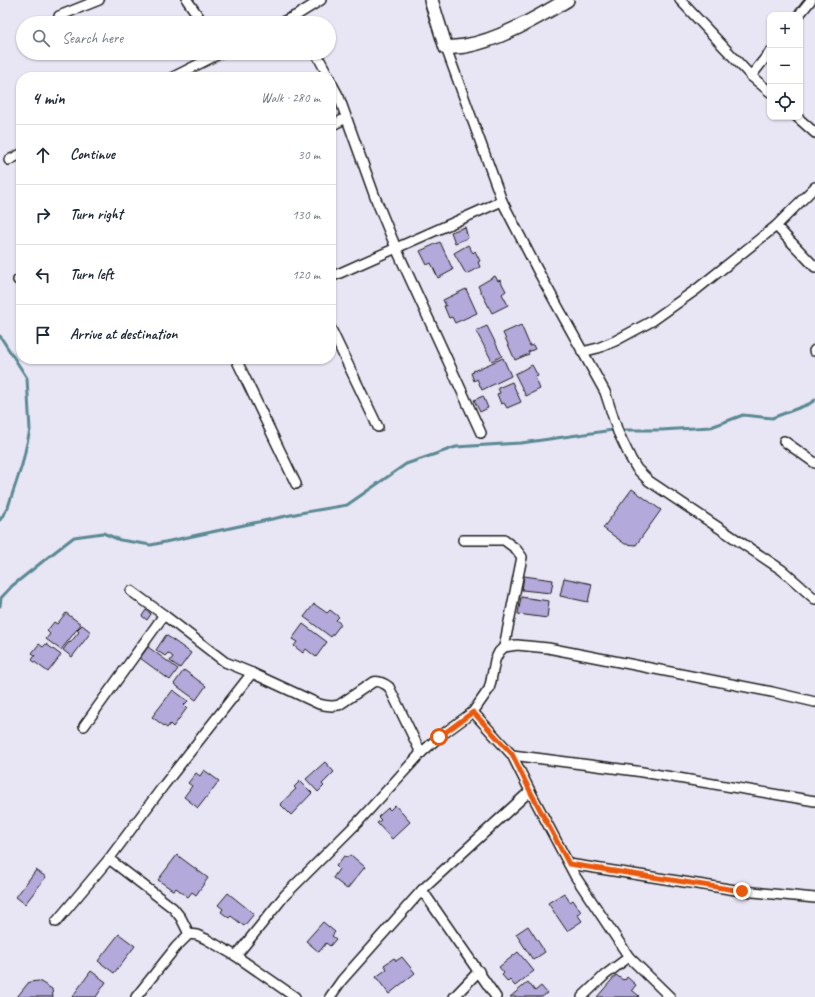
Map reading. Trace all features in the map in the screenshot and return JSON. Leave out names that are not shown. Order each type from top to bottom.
[{"type":"street","points":[[59,16],[99,0]]},
{"type":"street","points":[[187,0],[198,16]]},
{"type":"street","points":[[302,16],[321,0]]},
{"type":"street","points":[[431,0],[446,48],[502,201],[538,272],[605,392],[617,429],[637,469],[649,481],[782,570],[815,599]]},
{"type":"street","points":[[446,48],[466,46],[492,38],[526,24],[567,0]]},
{"type":"street","points":[[680,0],[751,76],[767,89]]},
{"type":"street","points":[[801,12],[811,0]]},
{"type":"street","points":[[751,76],[767,56]]},
{"type":"street","points":[[184,72],[207,60]]},
{"type":"street","points":[[320,60],[326,72]]},
{"type":"street","points":[[336,91],[375,197],[396,248],[481,433]]},
{"type":"street","points":[[336,123],[346,118]]},
{"type":"street","points":[[800,120],[815,133]]},
{"type":"street","points":[[9,160],[16,156]]},
{"type":"street","points":[[582,352],[598,348],[615,341],[652,321],[697,289],[776,226],[815,187]]},
{"type":"street","points":[[336,275],[502,201]]},
{"type":"street","points":[[776,226],[815,267]]},
{"type":"street","points":[[336,339],[378,427]]},
{"type":"street","points":[[238,364],[296,484]]},
{"type":"street","points":[[784,442],[815,463]]},
{"type":"street","points":[[236,956],[285,895],[358,822],[421,753],[439,737],[473,712],[489,689],[492,681],[495,660],[499,652],[504,647],[522,557],[516,548],[504,540],[463,540]]},
{"type":"street","points":[[131,591],[225,662],[319,704],[334,707],[373,682],[385,684],[389,687],[421,753]]},
{"type":"street","points":[[84,726],[164,615]]},
{"type":"street","points":[[504,647],[517,645],[548,648],[772,692],[815,702]]},
{"type":"street","points":[[56,922],[109,858],[252,673]]},
{"type":"street","points":[[473,712],[512,754],[575,876],[629,957],[670,997]]},
{"type":"street","points":[[512,754],[636,771],[815,801]]},
{"type":"street","points":[[330,997],[342,980],[422,890],[530,791]]},
{"type":"street","points":[[109,858],[173,908],[181,918],[189,934]]},
{"type":"street","points":[[569,864],[742,891],[815,898]]},
{"type":"street","points":[[422,890],[496,997]]},
{"type":"street","points":[[189,934],[197,935],[206,939],[236,956],[295,997]]},
{"type":"street","points":[[137,997],[176,947],[189,934]]},
{"type":"street","points":[[582,997],[605,975],[629,957]]},
{"type":"street","points":[[454,997],[479,972]]},
{"type":"building","points":[[465,227],[468,238],[455,243],[451,232]]},
{"type":"building","points":[[440,242],[453,270],[438,278],[431,263],[427,265],[420,251]]},
{"type":"building","points":[[468,245],[473,253],[475,251],[480,261],[478,262],[480,267],[466,274],[454,253]]},
{"type":"building","points":[[495,276],[498,281],[500,280],[506,291],[502,294],[508,305],[492,313],[478,286]]},
{"type":"building","points":[[466,289],[477,313],[455,323],[452,317],[449,318],[443,300]]},
{"type":"building","points":[[521,325],[530,346],[533,345],[535,349],[528,352],[529,354],[515,360],[503,333]]},
{"type":"building","points":[[487,326],[502,356],[492,361],[476,331]]},
{"type":"building","points":[[503,358],[511,376],[482,390],[477,379],[474,381],[471,373]]},
{"type":"building","points":[[532,365],[538,376],[535,377],[540,389],[526,396],[515,374]]},
{"type":"building","points":[[512,382],[521,402],[507,408],[504,403],[501,404],[497,394],[500,393],[498,388]]},
{"type":"building","points":[[483,396],[488,408],[480,412],[474,400]]},
{"type":"building","points":[[632,489],[661,510],[636,545],[625,544],[603,528]]},
{"type":"building","points":[[524,576],[553,580],[551,593],[522,590]]},
{"type":"building","points":[[564,578],[592,584],[588,602],[560,596]]},
{"type":"building","points":[[521,597],[549,601],[547,618],[518,614]]},
{"type":"building","points":[[314,604],[327,613],[330,610],[339,617],[336,620],[341,624],[331,637],[304,617]]},
{"type":"building","points":[[146,610],[151,614],[147,620],[142,616]]},
{"type":"building","points":[[66,613],[81,624],[61,650],[46,639],[50,634],[47,631],[54,622],[57,624]]},
{"type":"building","points":[[303,624],[327,642],[316,657],[306,649],[303,653],[294,646],[297,642],[292,639]]},
{"type":"building","points":[[82,625],[91,632],[72,657],[63,650],[79,632],[77,630]]},
{"type":"building","points":[[166,635],[191,653],[180,668],[170,661],[173,657],[168,653],[165,656],[156,650]]},
{"type":"building","points":[[39,644],[43,647],[46,644],[61,655],[48,672],[32,660],[35,655],[32,653]]},
{"type":"building","points":[[148,647],[178,669],[170,680],[140,658]]},
{"type":"building","points":[[184,670],[206,686],[196,700],[174,684]]},
{"type":"building","points":[[173,690],[188,701],[184,705],[187,708],[173,727],[170,724],[167,728],[152,717]]},
{"type":"building","points":[[325,762],[334,772],[322,784],[324,786],[318,792],[306,779]]},
{"type":"building","points":[[204,770],[219,781],[198,808],[184,797],[192,786],[188,783],[196,773],[200,776]]},
{"type":"building","points":[[300,781],[312,793],[291,815],[280,804],[296,789],[294,787]]},
{"type":"building","points":[[395,805],[410,822],[392,839],[377,823],[381,820],[378,817],[388,808],[390,810]]},
{"type":"building","points":[[177,855],[208,878],[196,895],[192,892],[188,897],[176,888],[174,891],[158,880]]},
{"type":"building","points":[[351,855],[365,867],[347,889],[333,878],[339,869],[336,866],[344,856],[347,857]]},
{"type":"building","points":[[36,870],[46,877],[25,904],[16,897]]},
{"type":"building","points":[[228,893],[254,914],[244,926],[231,916],[229,918],[221,912],[223,909],[218,905]]},
{"type":"building","points":[[564,893],[570,902],[573,900],[581,912],[577,914],[582,921],[567,931],[548,903]]},
{"type":"building","points":[[323,922],[335,932],[332,936],[336,939],[330,946],[326,943],[319,952],[306,941]]},
{"type":"building","points":[[528,926],[545,952],[533,960],[516,934]]},
{"type":"building","points":[[119,934],[135,946],[114,973],[98,961]]},
{"type":"building","points":[[518,952],[534,971],[515,986],[510,980],[508,982],[502,975],[504,973],[499,967]]},
{"type":"building","points":[[402,957],[415,973],[389,994],[376,977],[387,969],[384,965],[394,958],[396,961]]},
{"type":"building","points":[[91,971],[106,982],[96,997],[72,997]]},
{"type":"building","points":[[616,975],[623,980],[627,977],[636,985],[632,990],[639,996],[597,997]]},
{"type":"building","points":[[39,981],[52,989],[53,997],[17,997],[29,982]]},
{"type":"building","points":[[528,982],[535,991],[541,986],[547,993],[542,997],[510,997]]},
{"type":"waterway","points":[[0,336],[16,361]]},
{"type":"waterway","points":[[0,520],[8,507],[22,465],[30,430],[27,378],[18,364]]},
{"type":"waterway","points":[[0,606],[1,598],[12,586],[74,537],[103,533],[120,540],[151,545],[300,513],[347,505],[406,464],[456,447],[521,443],[613,430],[661,430],[711,427],[743,415],[772,418],[809,404],[815,400]]},
{"type":"route","points":[[439,737],[473,712],[512,754],[569,864],[742,891]]}]
